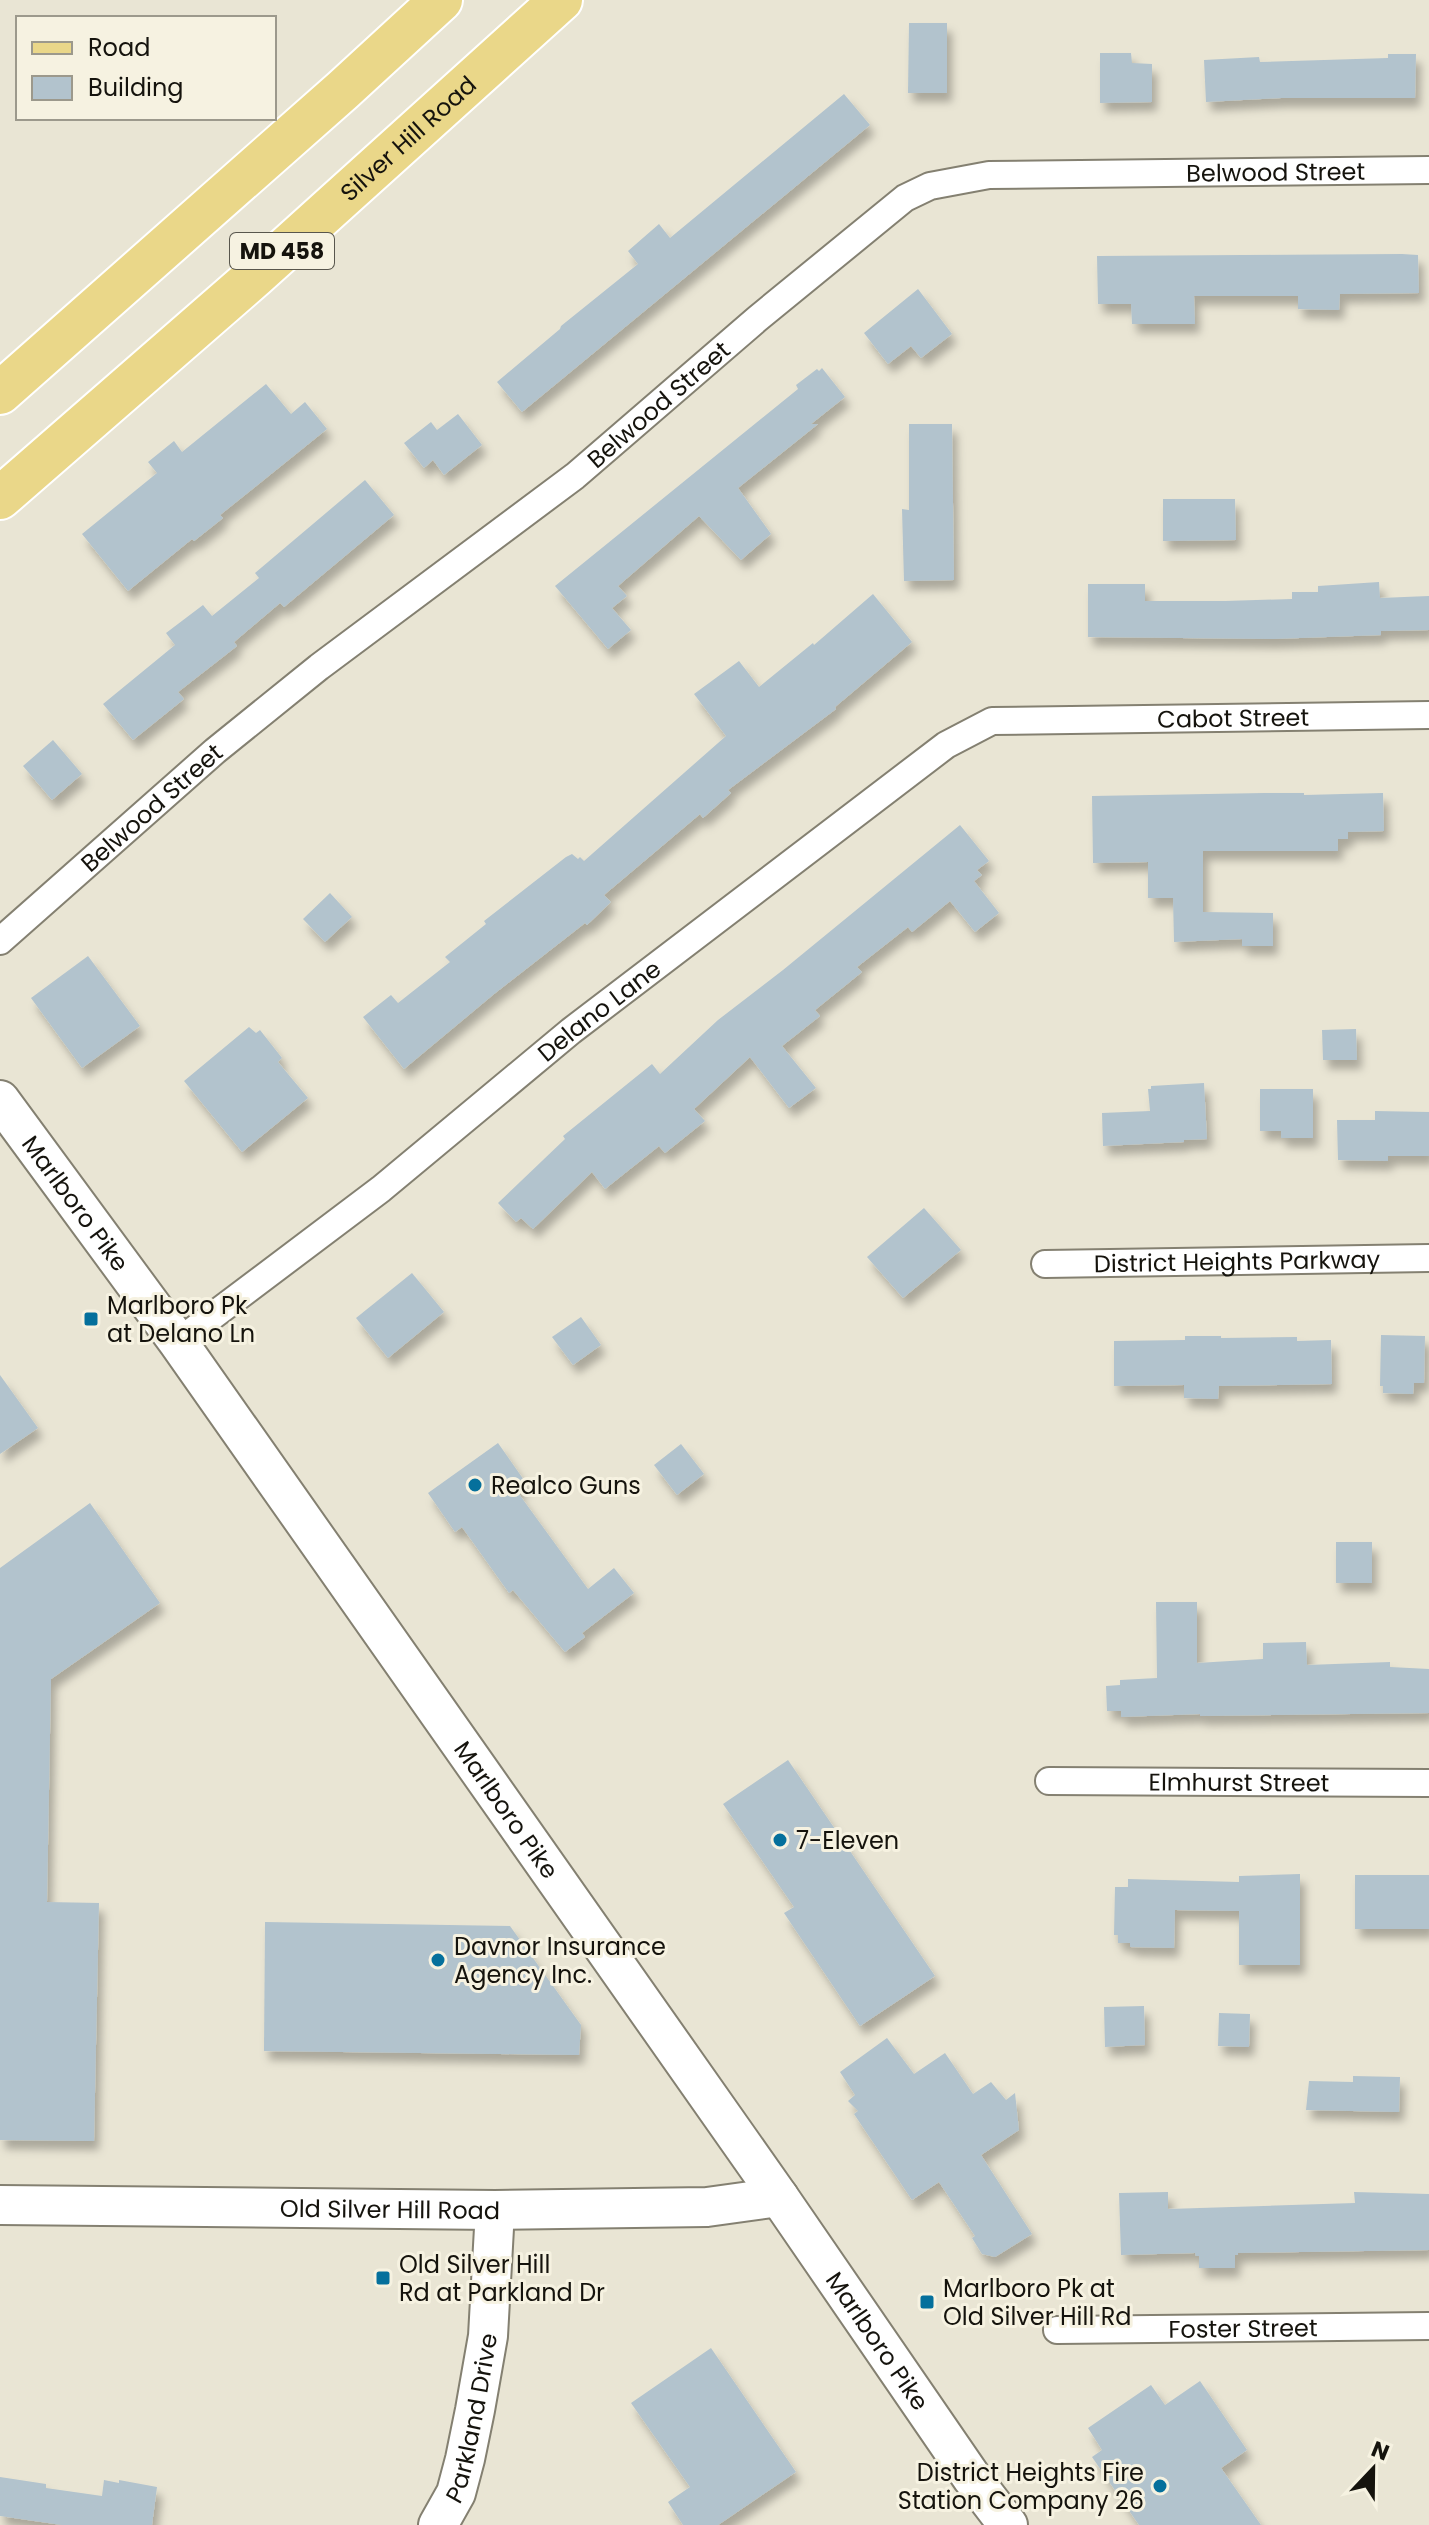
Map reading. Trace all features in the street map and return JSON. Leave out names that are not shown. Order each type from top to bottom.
[{"type":"main road","name":"MD 458","points":[[0,393],[441,0]]},
{"type":"main road","name":"Silver Hill Road","points":[[0,498],[255,276],[561,0]]},
{"type":"main road","name":"Marlboro Pike","points":[[0,1100],[178,1342],[779,2197],[972,2478],[1008,2525]]},
{"type":"main road","name":"Old Silver Hill Road","points":[[0,2205],[495,2210],[707,2207],[779,2197]]},
{"type":"main road","name":"Parkland Drive","points":[[438,2525],[456,2493],[475,2410],[488,2336],[495,2210]]},
{"type":"street","name":"Belwood Street","points":[[0,941],[215,751],[319,667],[575,476],[757,319],[905,198],[930,186],[989,175],[1429,170]]},
{"type":"street","name":"Cabot Street","points":[[1038,720],[1429,715]]},
{"type":"street","name":"Delano Lane","points":[[178,1342],[381,1189],[571,1031],[946,745],[992,721],[1038,720]]},
{"type":"street","name":"District Heights Parkway","points":[[1045,1264],[1429,1258]]},
{"type":"street","name":"Elmhurst Street","points":[[1049,1781],[1429,1783]]},
{"type":"street","name":"Foster Street","points":[[1057,2330],[1429,2326]]},
{"type":"building","points":[[909,23],[947,23],[947,93],[908,93]]},
{"type":"building","points":[[1100,53],[1131,53],[1132,63],[1152,64],[1152,102],[1100,103]]},
{"type":"building","points":[[1388,54],[1416,54],[1415,98],[1281,98],[1206,102],[1204,60],[1259,57],[1260,62],[1388,58]]},
{"type":"building","points":[[844,94],[870,125],[522,412],[497,382],[638,264],[628,251],[659,224],[670,238]]},
{"type":"building","points":[[1418,255],[1419,293],[1340,294],[1339,310],[1298,309],[1298,296],[1194,296],[1195,324],[1132,324],[1131,304],[1098,304],[1097,256]]},
{"type":"building","points":[[918,289],[952,334],[921,358],[911,346],[888,364],[864,333]]},
{"type":"building","points":[[822,368],[845,397],[811,424],[818,424],[738,488],[771,534],[741,560],[699,516],[618,586],[627,596],[612,608],[631,630],[608,649],[555,586],[798,389],[796,385]]},
{"type":"building","points":[[266,384],[291,414],[305,402],[327,429],[220,515],[223,518],[128,591],[82,534],[157,473],[148,462],[174,441],[182,452]]},
{"type":"building","points":[[458,414],[482,445],[444,475],[433,460],[424,468],[404,443],[431,422],[437,430]]},
{"type":"building","points":[[909,424],[952,424],[954,580],[904,581],[902,509],[909,510]]},
{"type":"building","points":[[365,480],[394,515],[284,607],[280,603],[234,642],[237,646],[178,692],[184,699],[133,740],[103,704],[175,645],[166,633],[203,605],[212,616],[259,578],[255,573]]},
{"type":"building","points":[[1163,499],[1235,499],[1236,540],[1163,541]]},
{"type":"building","points":[[1379,582],[1380,598],[1429,596],[1429,630],[1273,639],[1088,637],[1088,584],[1145,584],[1145,601],[1225,601],[1292,599],[1292,592],[1318,592],[1318,586]]},
{"type":"building","points":[[873,594],[912,642],[836,709],[728,790],[731,793],[703,818],[700,814],[604,895],[611,902],[587,925],[585,923],[494,994],[404,1069],[363,1017],[391,995],[398,1003],[450,962],[445,957],[486,924],[484,921],[566,857],[572,854],[584,861],[726,736],[694,694],[739,661],[759,687]]},
{"type":"building","points":[[53,740],[82,774],[52,800],[23,766]]},
{"type":"building","points":[[1383,793],[1384,831],[1348,832],[1348,839],[1338,839],[1338,851],[1203,851],[1203,912],[1273,913],[1273,946],[1242,946],[1242,939],[1174,942],[1173,898],[1148,898],[1148,862],[1093,863],[1092,796]]},
{"type":"building","points":[[960,825],[989,861],[977,870],[982,875],[974,881],[999,913],[975,932],[950,901],[912,932],[908,927],[857,967],[862,972],[815,1010],[820,1016],[782,1046],[816,1088],[789,1108],[750,1057],[694,1109],[705,1121],[665,1153],[659,1146],[605,1189],[592,1172],[533,1229],[521,1218],[516,1222],[498,1203],[565,1139],[563,1136],[652,1064],[660,1074],[718,1020]]},
{"type":"building","points":[[330,893],[352,917],[325,942],[303,919]]},
{"type":"building","points":[[88,956],[140,1026],[82,1068],[31,998]]},
{"type":"building","points":[[249,1027],[256,1033],[260,1030],[282,1058],[278,1062],[308,1098],[242,1152],[184,1081]]},
{"type":"building","points":[[1356,1029],[1357,1060],[1323,1060],[1322,1030]]},
{"type":"building","points":[[1204,1083],[1207,1139],[1103,1146],[1102,1113],[1150,1111],[1148,1089],[1151,1086]]},
{"type":"building","points":[[1260,1089],[1313,1089],[1313,1138],[1281,1138],[1281,1131],[1260,1131]]},
{"type":"building","points":[[1375,1111],[1429,1112],[1429,1156],[1388,1156],[1388,1161],[1338,1160],[1337,1120],[1375,1120]]},
{"type":"building","points":[[924,1208],[961,1250],[903,1298],[867,1257]]},
{"type":"building","points":[[412,1273],[444,1312],[388,1358],[356,1318]]},
{"type":"building","points":[[581,1317],[601,1345],[573,1365],[552,1337]]},
{"type":"building","points":[[1381,1335],[1425,1336],[1424,1383],[1414,1383],[1413,1394],[1383,1393],[1383,1386],[1380,1386]]},
{"type":"building","points":[[1185,1336],[1331,1340],[1332,1384],[1219,1386],[1218,1399],[1184,1398],[1184,1385],[1114,1386],[1114,1341],[1185,1340]]},
{"type":"building","points":[[0,1375],[38,1428],[0,1454]]},
{"type":"building","points":[[498,1443],[526,1483],[516,1490],[588,1589],[614,1568],[634,1593],[582,1633],[585,1637],[565,1652],[513,1590],[509,1593],[462,1527],[455,1532],[428,1493]]},
{"type":"building","points":[[681,1444],[704,1474],[677,1495],[654,1465]]},
{"type":"building","points":[[90,1503],[160,1603],[51,1679],[47,1902],[99,1903],[94,2141],[0,2140],[0,1568]]},
{"type":"building","points":[[1336,1542],[1372,1542],[1372,1583],[1336,1583]]},
{"type":"building","points":[[1156,1602],[1197,1602],[1197,1663],[1263,1659],[1263,1643],[1306,1642],[1307,1665],[1390,1662],[1390,1667],[1429,1669],[1429,1713],[1121,1717],[1121,1711],[1107,1711],[1106,1686],[1120,1685],[1120,1680],[1157,1678]]},
{"type":"building","points":[[788,1760],[935,1976],[860,2026],[784,1913],[794,1907],[723,1804]]},
{"type":"building","points":[[1300,1874],[1300,1965],[1239,1965],[1239,1911],[1175,1910],[1174,1948],[1130,1947],[1130,1943],[1118,1943],[1118,1935],[1114,1935],[1115,1887],[1128,1887],[1128,1879],[1239,1882],[1239,1876]]},
{"type":"building","points":[[1355,1875],[1429,1875],[1429,1929],[1355,1929]]},
{"type":"building","points":[[265,1922],[510,1926],[581,2025],[579,2055],[264,2051]]},
{"type":"building","points":[[1144,2006],[1145,2045],[1105,2047],[1104,2007]]},
{"type":"building","points":[[1219,2013],[1250,2014],[1249,2047],[1218,2046]]},
{"type":"building","points":[[887,2038],[914,2074],[945,2053],[973,2094],[991,2082],[1006,2100],[1015,2093],[1019,2130],[981,2155],[1032,2234],[995,2257],[982,2254],[972,2238],[975,2236],[939,2182],[912,2200],[854,2114],[858,2111],[848,2101],[855,2095],[840,2072]]},
{"type":"building","points":[[1353,2076],[1400,2077],[1399,2112],[1306,2110],[1309,2081],[1353,2082]]},
{"type":"building","points":[[1168,2192],[1168,2209],[1355,2203],[1354,2192],[1429,2194],[1429,2250],[1238,2253],[1235,2255],[1235,2268],[1199,2268],[1199,2256],[1195,2253],[1121,2255],[1119,2193]]},
{"type":"building","points":[[711,2348],[796,2472],[718,2525],[683,2525],[668,2502],[690,2487],[631,2403]]},
{"type":"building","points":[[1200,2381],[1247,2450],[1221,2468],[1261,2525],[1139,2525],[1092,2457],[1102,2450],[1088,2428],[1151,2385],[1165,2405]]},
{"type":"building","points":[[0,2477],[102,2496],[104,2480],[157,2487],[152,2525],[62,2525],[0,2516]]},
{"type":"place","name":"Marlboro Pk at Delano Ln","points":[[91,1319]]},
{"type":"place","name":"Realco Guns","points":[[475,1485]]},
{"type":"place","name":"7-Eleven","points":[[780,1840]]},
{"type":"place","name":"Davnor Insurance Agency Inc.","points":[[438,1960]]},
{"type":"place","name":"Old Silver Hill Rd at Parkland Dr","points":[[383,2278]]},
{"type":"place","name":"Marlboro Pk at Old Silver Hill Rd","points":[[927,2302]]},
{"type":"place","name":"District Heights Fire Station Company 26","points":[[1160,2486]]}]
